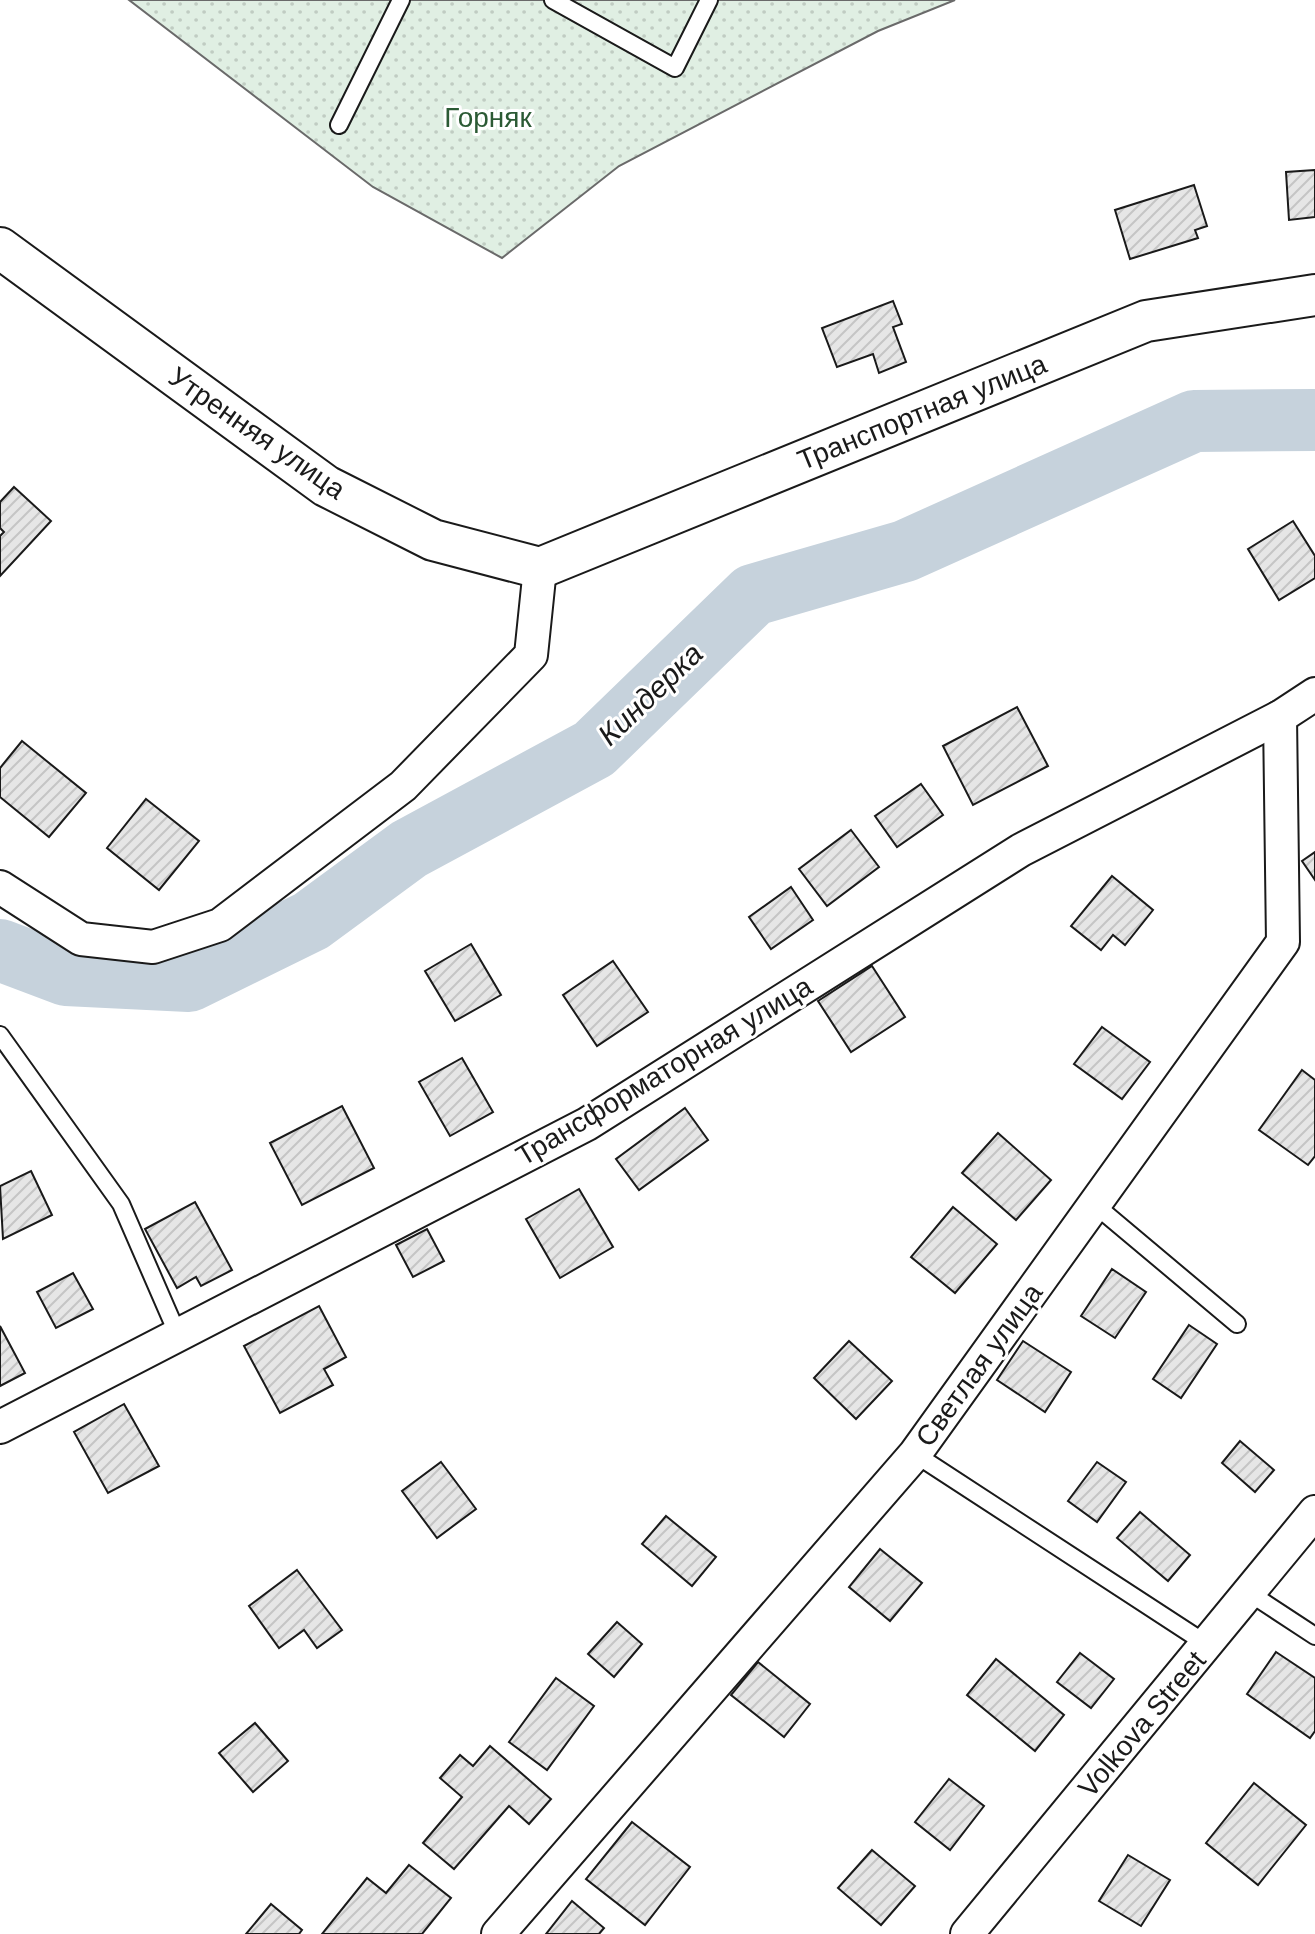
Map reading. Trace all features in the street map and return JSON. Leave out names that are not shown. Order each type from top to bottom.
[{"type":"street","name":"Утренняя улица","points":[[0,248],[326,486],[433,540],[540,568]]},
{"type":"street","name":"Транспортная улица","points":[[540,568],[1146,321],[1315,295]]},
{"type":"street","points":[[0,887],[81,939],[153,947],[220,925],[403,786],[531,655],[540,568]]},
{"type":"street","name":"Трансформаторная улица","points":[[0,1427],[587,1124],[1021,850],[1280,717],[1315,694]]},
{"type":"street","name":"Светлая улица","points":[[498,1934],[915,1454],[1283,942],[1280,717]]},
{"type":"street","name":"Volkova Street","points":[[967,1934],[1251,1594],[1315,1512]]},
{"type":"lane","points":[[339,125],[401,0]]},
{"type":"lane","points":[[553,0],[675,68],[709,0]]},
{"type":"lane","points":[[0,1035],[121,1204],[178,1335]]},
{"type":"lane","points":[[1094,1204],[1237,1324]]},
{"type":"lane","points":[[915,1454],[1208,1645]]},
{"type":"lane","points":[[1251,1594],[1315,1636]]},
{"type":"green space","name":"Горняк","points":[[129,0],[955,0],[878,31],[619,166],[502,258],[373,187]]},
{"type":"building","points":[[1315,170],[1315,217],[1289,220],[1286,172]]},
{"type":"building","points":[[1194,185],[1207,226],[1195,230],[1198,238],[1130,259],[1115,210]]},
{"type":"building","points":[[893,301],[902,324],[893,327],[906,362],[879,373],[873,354],[837,367],[822,328]]},
{"type":"building","points":[[14,487],[51,521],[0,576],[0,536],[4,532],[0,528],[0,502]]},
{"type":"building","points":[[1293,521],[1315,556],[1315,578],[1279,600],[1248,549]]},
{"type":"building","points":[[1017,707],[1048,766],[973,805],[943,746]]},
{"type":"building","points":[[22,741],[86,793],[49,837],[0,797],[0,768]]},
{"type":"building","points":[[921,784],[943,815],[897,847],[875,816]]},
{"type":"building","points":[[146,799],[199,841],[159,890],[107,848]]},
{"type":"building","points":[[851,830],[879,867],[827,906],[799,869]]},
{"type":"building","points":[[1315,852],[1315,880],[1302,861]]},
{"type":"building","points":[[1112,876],[1153,910],[1125,945],[1113,935],[1101,950],[1071,926]]},
{"type":"building","points":[[791,887],[813,920],[771,949],[749,917]]},
{"type":"building","points":[[471,944],[501,995],[455,1021],[425,971]]},
{"type":"building","points":[[613,961],[648,1012],[597,1046],[563,995]]},
{"type":"building","points":[[872,966],[905,1017],[851,1052],[818,1001]]},
{"type":"building","points":[[1102,1027],[1150,1062],[1122,1099],[1074,1064]]},
{"type":"building","points":[[462,1058],[493,1112],[450,1136],[419,1082]]},
{"type":"building","points":[[1302,1070],[1315,1080],[1315,1156],[1308,1165],[1259,1130]]},
{"type":"building","points":[[342,1106],[374,1168],[302,1205],[270,1143]]},
{"type":"building","points":[[685,1108],[708,1140],[639,1190],[616,1159]]},
{"type":"building","points":[[998,1133],[1051,1180],[1016,1220],[962,1173]]},
{"type":"building","points":[[31,1171],[52,1215],[3,1239],[0,1186]]},
{"type":"building","points":[[579,1189],[613,1247],[560,1278],[526,1219]]},
{"type":"building","points":[[195,1202],[232,1270],[201,1286],[196,1277],[177,1288],[145,1229]]},
{"type":"building","points":[[953,1207],[997,1244],[955,1293],[911,1257]]},
{"type":"building","points":[[427,1229],[444,1261],[413,1277],[396,1245]]},
{"type":"building","points":[[1112,1269],[1146,1292],[1115,1338],[1081,1316]]},
{"type":"building","points":[[73,1273],[93,1309],[56,1328],[37,1292]]},
{"type":"building","points":[[319,1306],[346,1357],[324,1369],[333,1385],[280,1413],[244,1346]]},
{"type":"building","points":[[1189,1325],[1217,1344],[1181,1398],[1153,1379]]},
{"type":"building","points":[[0,1326],[25,1373],[0,1386]]},
{"type":"building","points":[[849,1341],[892,1381],[856,1419],[814,1378]]},
{"type":"building","points":[[1023,1341],[1071,1372],[1045,1412],[997,1380]]},
{"type":"building","points":[[124,1404],[159,1466],[108,1493],[74,1432]]},
{"type":"building","points":[[1240,1441],[1274,1470],[1255,1492],[1222,1463]]},
{"type":"building","points":[[441,1462],[476,1509],[437,1538],[402,1491]]},
{"type":"building","points":[[1097,1462],[1126,1482],[1097,1522],[1068,1501]]},
{"type":"building","points":[[1140,1512],[1190,1555],[1168,1581],[1117,1538]]},
{"type":"building","points":[[666,1516],[716,1557],[692,1586],[642,1544]]},
{"type":"building","points":[[880,1549],[922,1583],[890,1621],[849,1587]]},
{"type":"building","points":[[297,1570],[342,1630],[317,1648],[304,1630],[279,1648],[249,1606]]},
{"type":"building","points":[[617,1622],[642,1644],[614,1677],[588,1654]]},
{"type":"building","points":[[1276,1652],[1315,1678],[1315,1731],[1310,1738],[1247,1694]]},
{"type":"building","points":[[1080,1653],[1114,1679],[1091,1708],[1057,1682]]},
{"type":"building","points":[[996,1659],[1064,1715],[1035,1751],[967,1695]]},
{"type":"building","points":[[758,1662],[810,1704],[784,1737],[731,1695]]},
{"type":"building","points":[[556,1678],[594,1706],[547,1770],[509,1742]]},
{"type":"building","points":[[255,1723],[288,1761],[253,1792],[219,1753]]},
{"type":"building","points":[[490,1746],[551,1799],[529,1824],[509,1806],[454,1869],[423,1843],[462,1797],[440,1778],[460,1755],[473,1766]]},
{"type":"building","points":[[949,1779],[984,1806],[950,1850],[915,1822]]},
{"type":"building","points":[[1254,1783],[1306,1825],[1258,1885],[1206,1843]]},
{"type":"building","points":[[632,1822],[690,1867],[645,1925],[586,1879]]},
{"type":"building","points":[[872,1850],[915,1886],[881,1925],[838,1888]]},
{"type":"building","points":[[1128,1855],[1170,1880],[1141,1926],[1099,1901]]},
{"type":"building","points":[[409,1865],[451,1898],[422,1934],[322,1934],[367,1878],[386,1893]]},
{"type":"building","points":[[572,1901],[604,1928],[599,1934],[546,1934]]},
{"type":"building","points":[[271,1904],[302,1930],[299,1934],[246,1934]]},
{"type":"waterway","name":"Киндерка","points":[[0,950],[66,975],[189,981],[311,921],[409,849],[594,749],[753,595],[905,551],[1194,421],[1315,420]]}]
